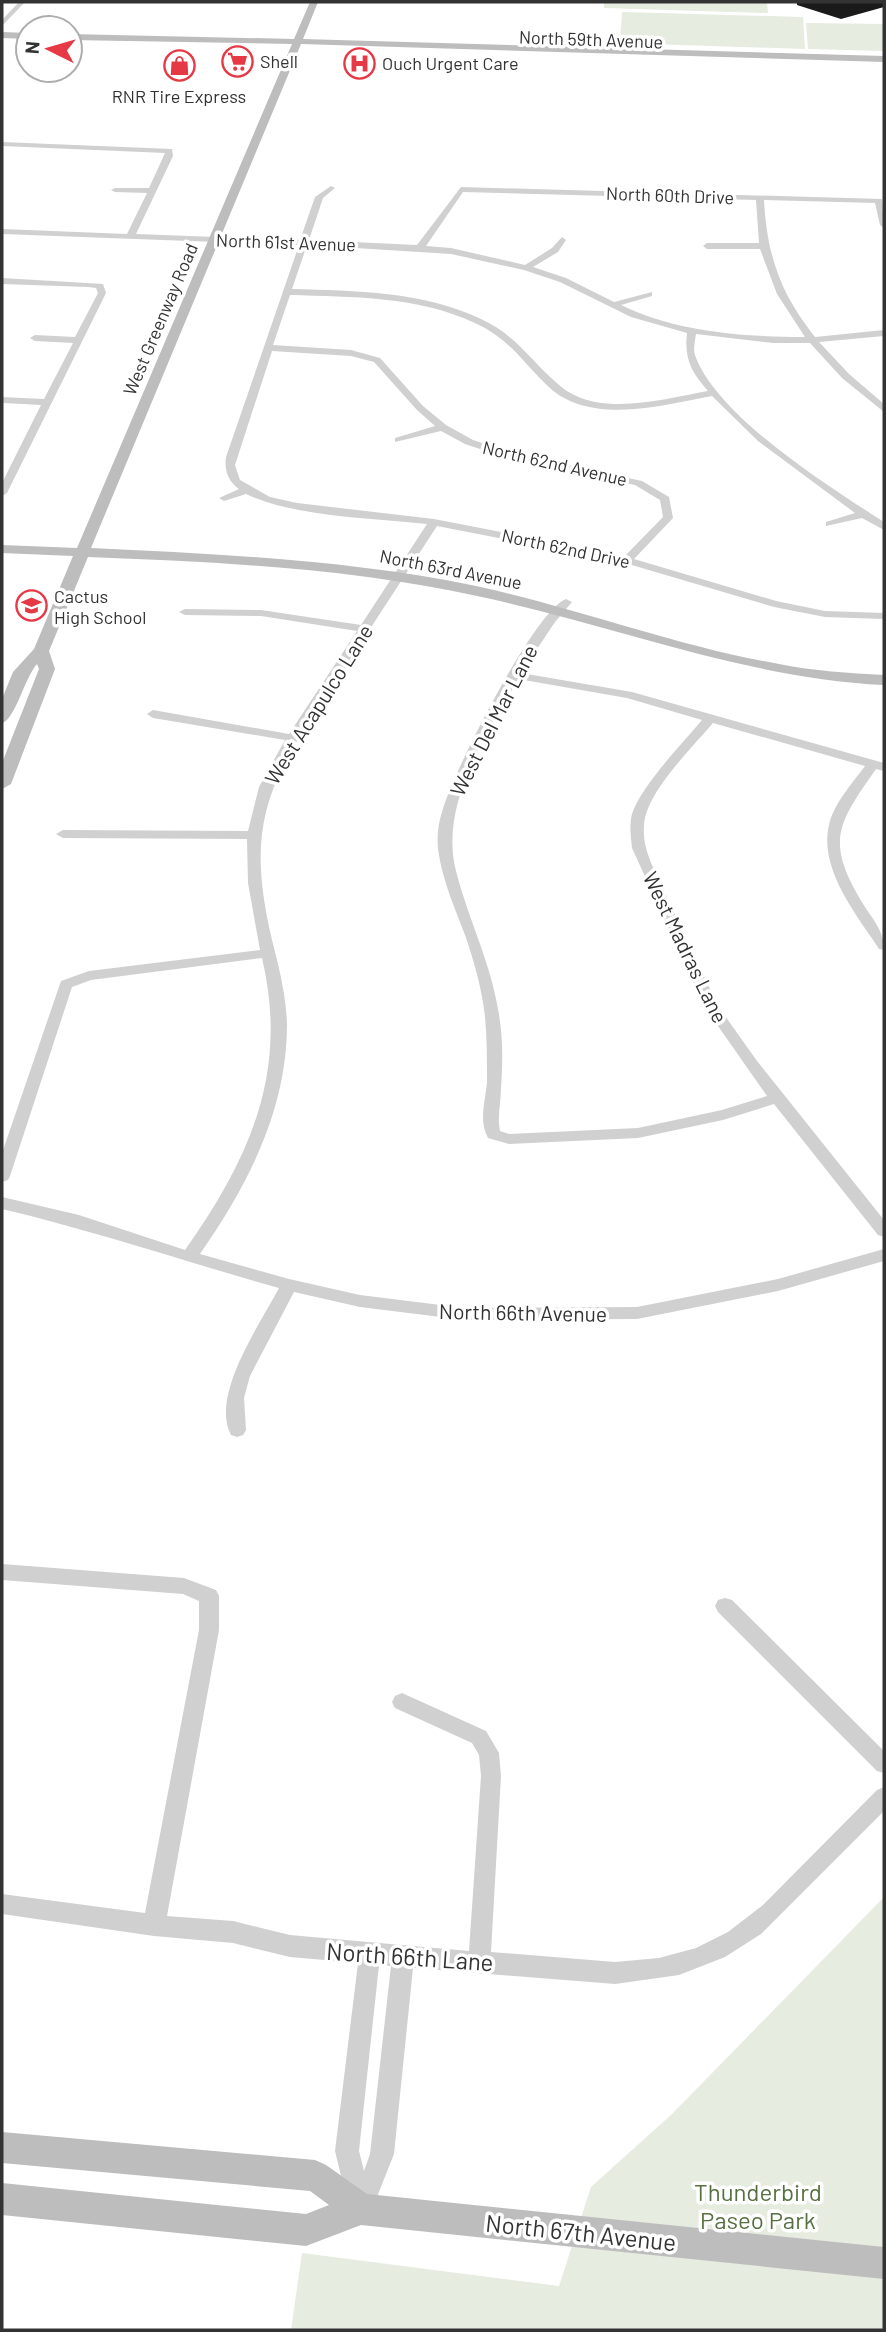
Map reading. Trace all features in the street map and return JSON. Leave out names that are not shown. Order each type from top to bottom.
[{"type":"main road","name":"West Greenway Road","points":[[2,718],[21,672],[41,651],[314,2]]},
{"type":"main road","name":"North 59th Avenue","points":[[84,37],[884,61]]},
{"type":"main road","name":"North 63rd Avenue","points":[[2,538],[402,573],[487,594],[562,606],[742,653],[804,664],[884,669]]},
{"type":"main road","name":"North 63rd Avenue","points":[[2,549],[85,547]]},
{"type":"main road","name":"North 63rd Avenue","points":[[562,606],[752,666],[825,677],[884,680]]},
{"type":"main road","name":"West Greenway Road","points":[[2,783],[47,669],[41,651]]},
{"type":"main road","points":[[2,2147],[315,2176],[360,2209]]},
{"type":"main road","name":"North 67th Avenue","points":[[2,2199],[306,2230],[360,2209],[884,2263]]},
{"type":"street","points":[[2,24],[22,2]]},
{"type":"street","points":[[2,13],[13,13]]},
{"type":"street","points":[[2,144],[169,151],[130,237]]},
{"type":"street","points":[[246,490],[235,481],[230,465],[319,197],[331,188]]},
{"type":"street","points":[[115,190],[152,191]]},
{"type":"street","name":"North 60th Drive","points":[[421,248],[461,190],[880,201],[884,225]]},
{"type":"street","points":[[760,198],[764,246],[780,291],[813,340],[841,372],[884,409]]},
{"type":"street","name":"North 61st Avenue","points":[[2,232],[421,248],[480,256],[526,268],[572,284],[641,317],[692,331],[745,338],[813,340],[884,333]]},
{"type":"street","points":[[526,268],[555,250],[562,240]]},
{"type":"street","points":[[707,246],[764,246]]},
{"type":"street","points":[[2,281],[100,286],[102,293],[47,402],[8,468],[2,493]]},
{"type":"street","points":[[288,292],[410,300],[454,311],[491,328],[520,348],[559,390],[591,402],[625,405],[714,393]]},
{"type":"street","points":[[612,305],[649,294]]},
{"type":"street","points":[[692,331],[687,345],[691,364],[714,393],[781,455],[884,527]]},
{"type":"street","points":[[35,338],[79,340]]},
{"type":"street","name":"North 62nd Avenue","points":[[270,348],[351,353],[377,360],[419,408],[442,427],[489,450],[638,483],[660,494],[668,505],[668,518],[627,560]]},
{"type":"street","points":[[3,400],[47,402]]},
{"type":"street","points":[[398,440],[442,427]]},
{"type":"street","points":[[224,498],[246,490]]},
{"type":"street","name":"North 62nd Drive","points":[[246,490],[267,500],[297,506],[434,522],[627,560],[774,604],[825,614],[884,616]]},
{"type":"street","points":[[830,524],[863,514]]},
{"type":"street","name":"West Acapulco Lane","points":[[189,1257],[230,1198],[252,1157],[276,1086],[279,1013],[253,877],[254,835],[265,787],[293,738],[434,522]]},
{"type":"street","name":"West Del Mar Lane","points":[[562,606],[536,638],[514,675],[457,783],[447,810],[444,834],[448,869],[484,973],[491,1010],[495,1048],[494,1091],[488,1116],[493,1134],[520,1139],[638,1133],[723,1115],[777,1098]]},
{"type":"street","points":[[185,612],[242,611],[363,629]]},
{"type":"street","points":[[514,675],[628,695],[879,766],[839,814],[833,830],[834,848],[848,886],[884,946]]},
{"type":"street","points":[[153,714],[293,738]]},
{"type":"street","name":"West Madras Lane","points":[[710,718],[647,796],[639,814],[639,848],[711,1006],[777,1098],[884,1231]]},
{"type":"street","points":[[63,834],[254,835]]},
{"type":"street","points":[[2,1176],[66,984],[89,976],[268,953]]},
{"type":"street","name":"North 66th Avenue","points":[[2,1203],[79,1221],[189,1257],[289,1284],[360,1301],[465,1314],[637,1313],[778,1285],[884,1255]]},
{"type":"street","points":[[237,1430],[235,1398],[241,1376],[289,1284]]},
{"type":"street","points":[[2,1572],[184,1586],[209,1595],[209,1630],[154,1925]]},
{"type":"street","points":[[725,1606],[884,1764]]},
{"type":"street","points":[[402,1702],[479,1737],[489,1753],[491,1776],[480,1961]]},
{"type":"street","name":"North 66th Lane","points":[[2,1904],[154,1925],[233,1932],[290,1946],[615,1973],[649,1972],[681,1965],[715,1952],[743,1933],[770,1912],[884,1797]]},
{"type":"street","points":[[360,2209],[347,2151],[370,1952]]},
{"type":"street","points":[[360,2209],[382,2154],[403,1955]]},
{"type":"green space","points":[[604,2],[767,2],[768,13],[604,8]]},
{"type":"green space","points":[[622,12],[803,17],[805,49],[620,43]]},
{"type":"green space","points":[[806,23],[884,24],[884,51],[808,49]]},
{"type":"green space","name":"Thunderbird Paseo Park","points":[[884,1897],[884,2330],[291,2330],[302,2253],[559,2286],[591,2187],[672,2114]]},
{"type":"building","points":[[797,2],[884,2],[884,7],[841,19],[797,5]]},
{"type":"place","name":"Shell","points":[[237,61]]},
{"type":"place","name":"Ouch Urgent Care","points":[[359,63]]},
{"type":"place","name":"RNR Tire Express","points":[[179,65]]},
{"type":"place","name":"Cactus High School","points":[[31,606]]}]
